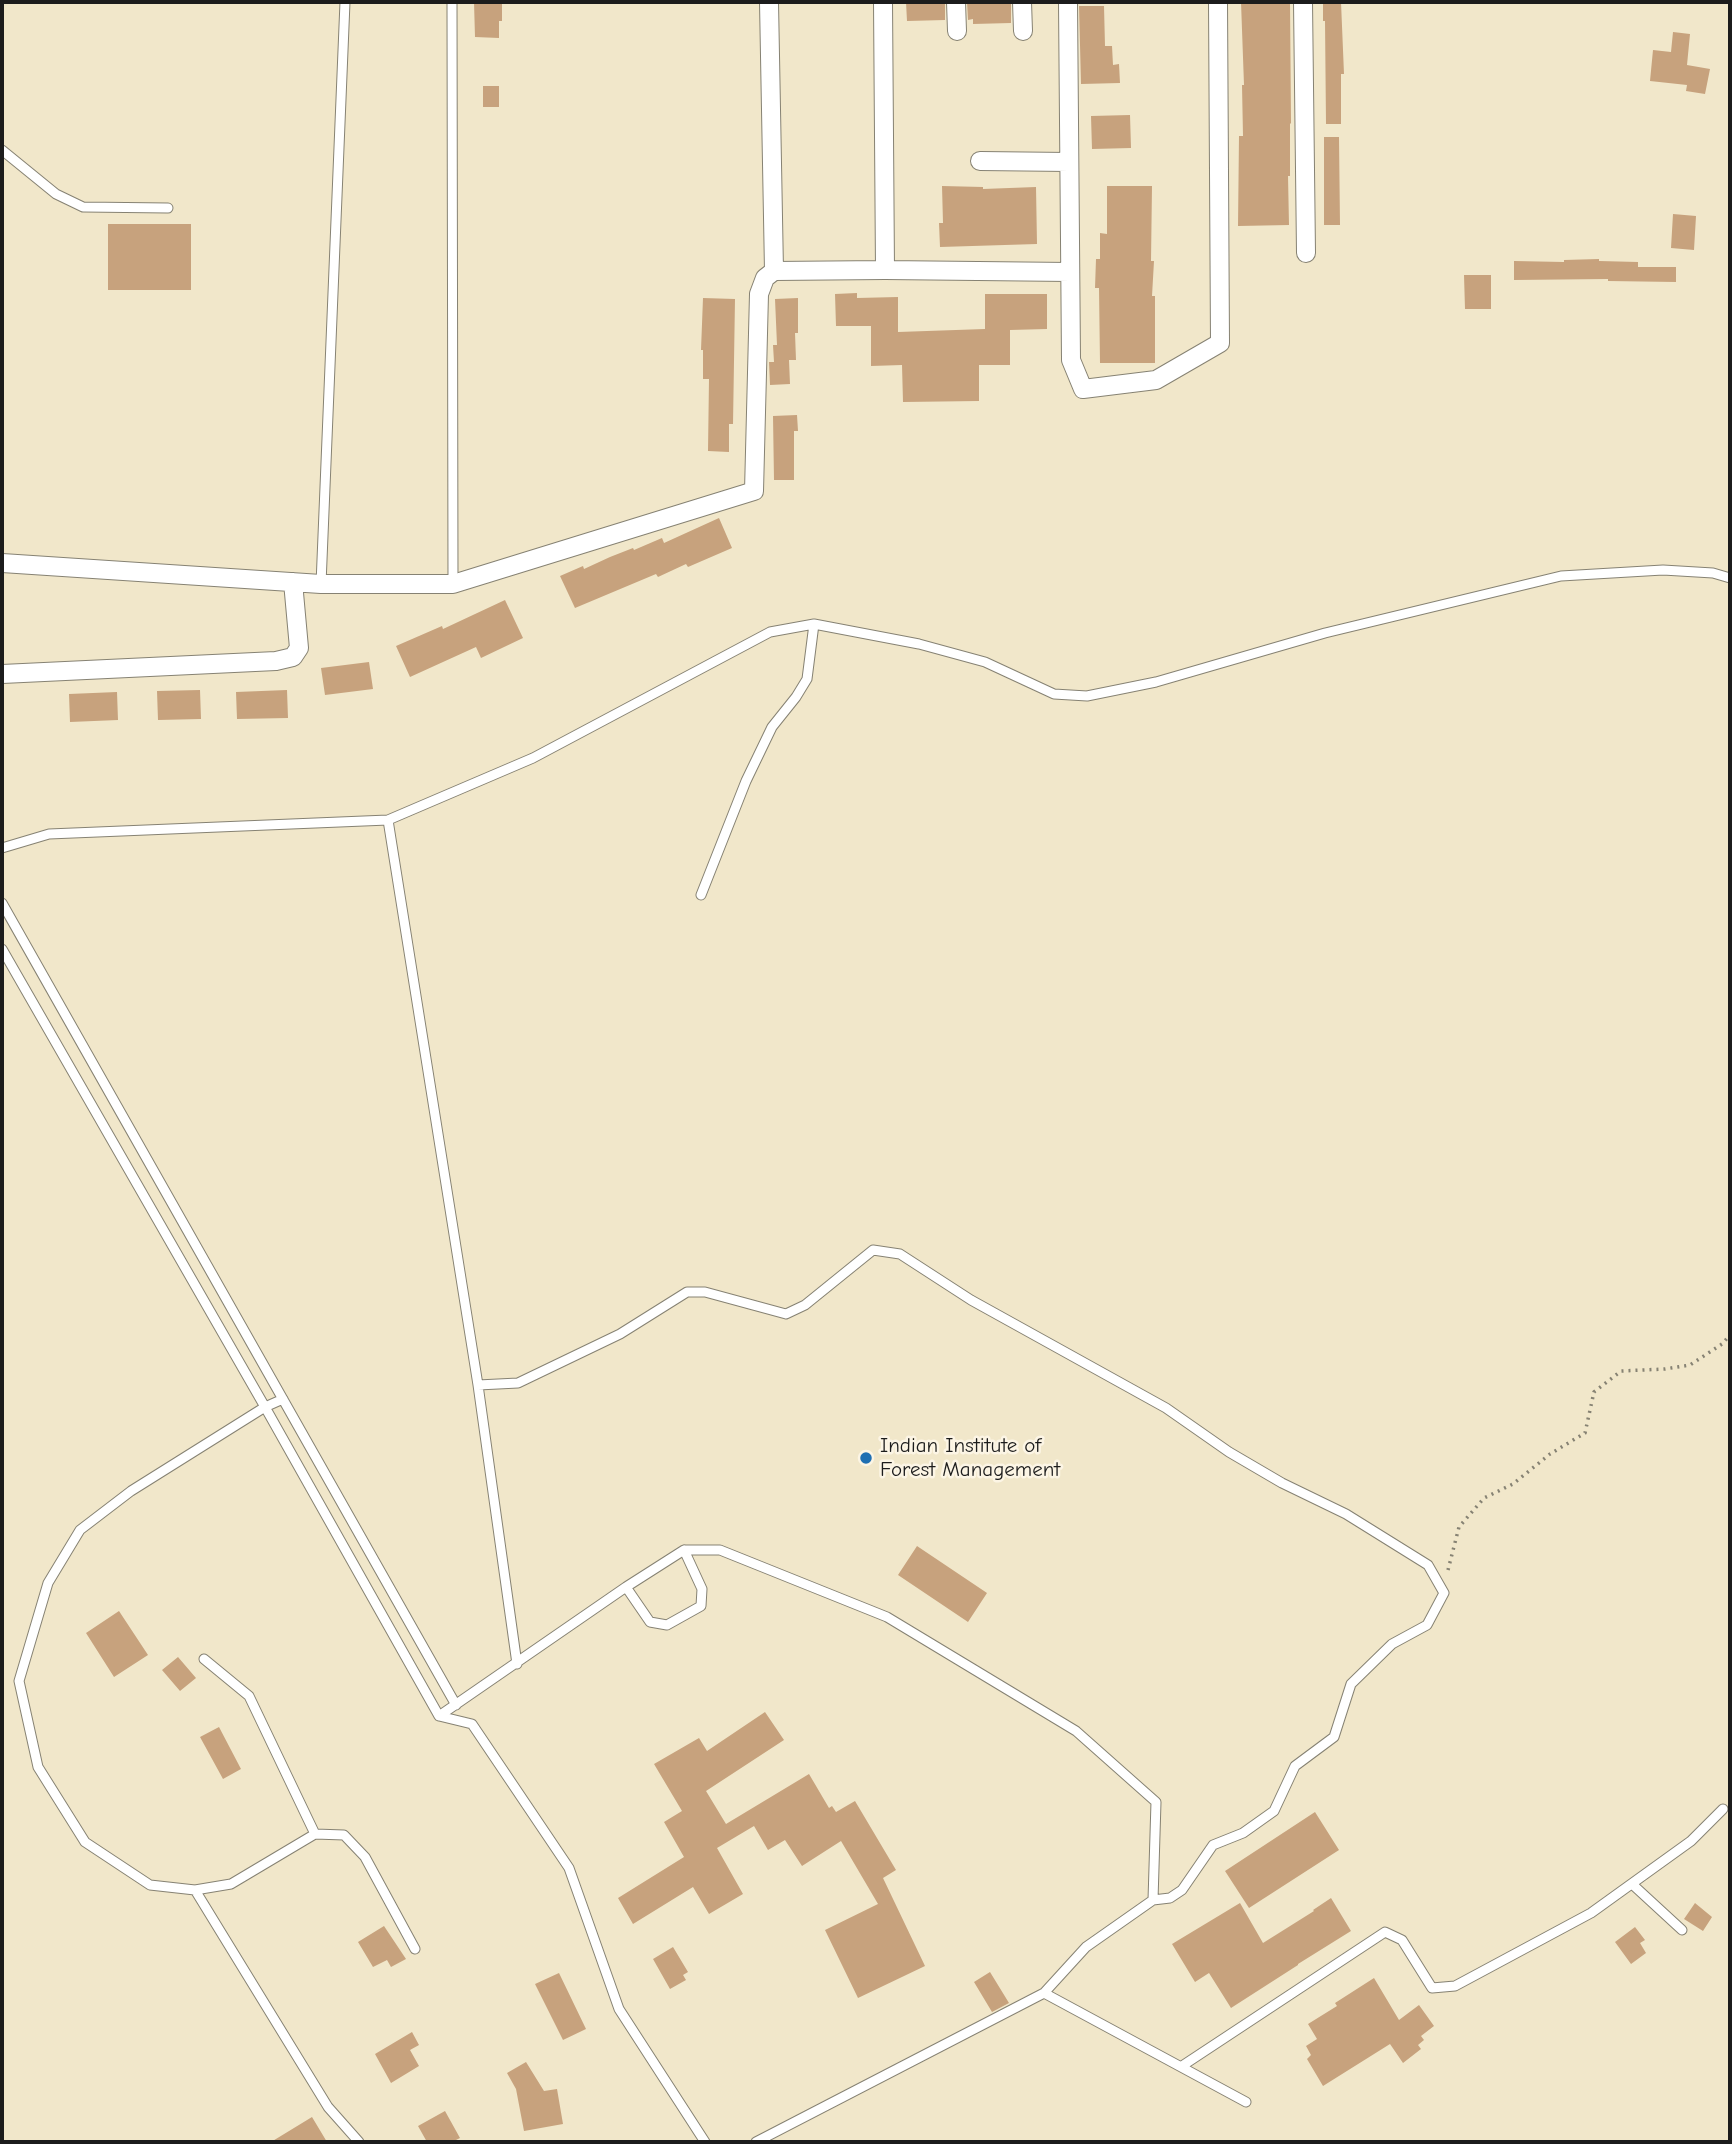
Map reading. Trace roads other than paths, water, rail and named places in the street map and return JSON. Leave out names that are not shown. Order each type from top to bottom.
[{"type":"street","points":[[769,2],[774,271]]},
{"type":"street","points":[[883,2],[885,270]]},
{"type":"street","points":[[956,2],[957,31]]},
{"type":"street","points":[[1022,2],[1023,31]]},
{"type":"street","points":[[1068,2],[1071,360],[1083,389],[1156,380],[1220,344],[1219,2]]},
{"type":"street","points":[[1303,2],[1306,253]]},
{"type":"street","points":[[979,162],[1069,162]]},
{"type":"street","points":[[2,563],[321,584],[453,584],[754,491],[759,294],[765,278],[774,271],[1070,272]]},
{"type":"street","points":[[2,674],[276,661],[293,657],[299,648],[293,582]]},
{"type":"lane","points":[[321,584],[345,2]]},
{"type":"lane","points":[[452,2],[453,584]]},
{"type":"lane","points":[[2,150],[56,194],[83,207],[168,208]]},
{"type":"lane","points":[[2,848],[49,834],[388,821],[533,758],[770,632],[814,624],[919,643],[985,662],[1054,694],[1087,696],[1156,682],[1325,633],[1561,576],[1663,570],[1713,573],[1730,578]]},
{"type":"lane","points":[[701,895],[746,781],[772,727],[807,679],[814,624]]},
{"type":"lane","points":[[388,821],[478,1385],[517,1664]]},
{"type":"lane","points":[[2,903],[456,1705]]},
{"type":"lane","points":[[2,949],[439,1716],[471,1724],[569,1868],[619,2009],[705,2142]]},
{"type":"lane","points":[[478,1385],[518,1384],[620,1334],[687,1292],[705,1292],[786,1314],[805,1306],[873,1250],[900,1254],[971,1300],[1166,1408],[1229,1452],[1282,1483],[1346,1514],[1428,1564],[1444,1593],[1427,1625],[1392,1644],[1351,1685],[1334,1737],[1294,1766],[1274,1811],[1243,1833],[1213,1845],[1182,1890],[1170,1898],[1153,1900],[1086,1947],[1044,1993],[756,2142]]},
{"type":"lane","points":[[282,1399],[131,1491],[80,1530],[48,1583],[19,1681],[38,1767],[85,1842],[150,1885],[195,1890],[231,1884],[315,1835],[345,1835],[365,1857],[415,1949]]},
{"type":"lane","points":[[439,1716],[684,1550],[720,1550],[887,1617],[1076,1731],[1156,1802],[1153,1900]]},
{"type":"lane","points":[[626,1587],[650,1622],[667,1625],[701,1606],[702,1589],[684,1550]]},
{"type":"lane","points":[[204,1659],[249,1696],[315,1835]]},
{"type":"lane","points":[[1182,2066],[1385,1933],[1402,1940],[1432,1989],[1455,1986],[1591,1913],[1691,1841],[1723,1810]]},
{"type":"lane","points":[[1632,1884],[1682,1930]]},
{"type":"lane","points":[[195,1890],[328,2107],[359,2142]]},
{"type":"lane","points":[[1044,1993],[1246,2102]]},
{"type":"place","name":"Indian Institute of Forest Management","points":[[866,1458]]}]
